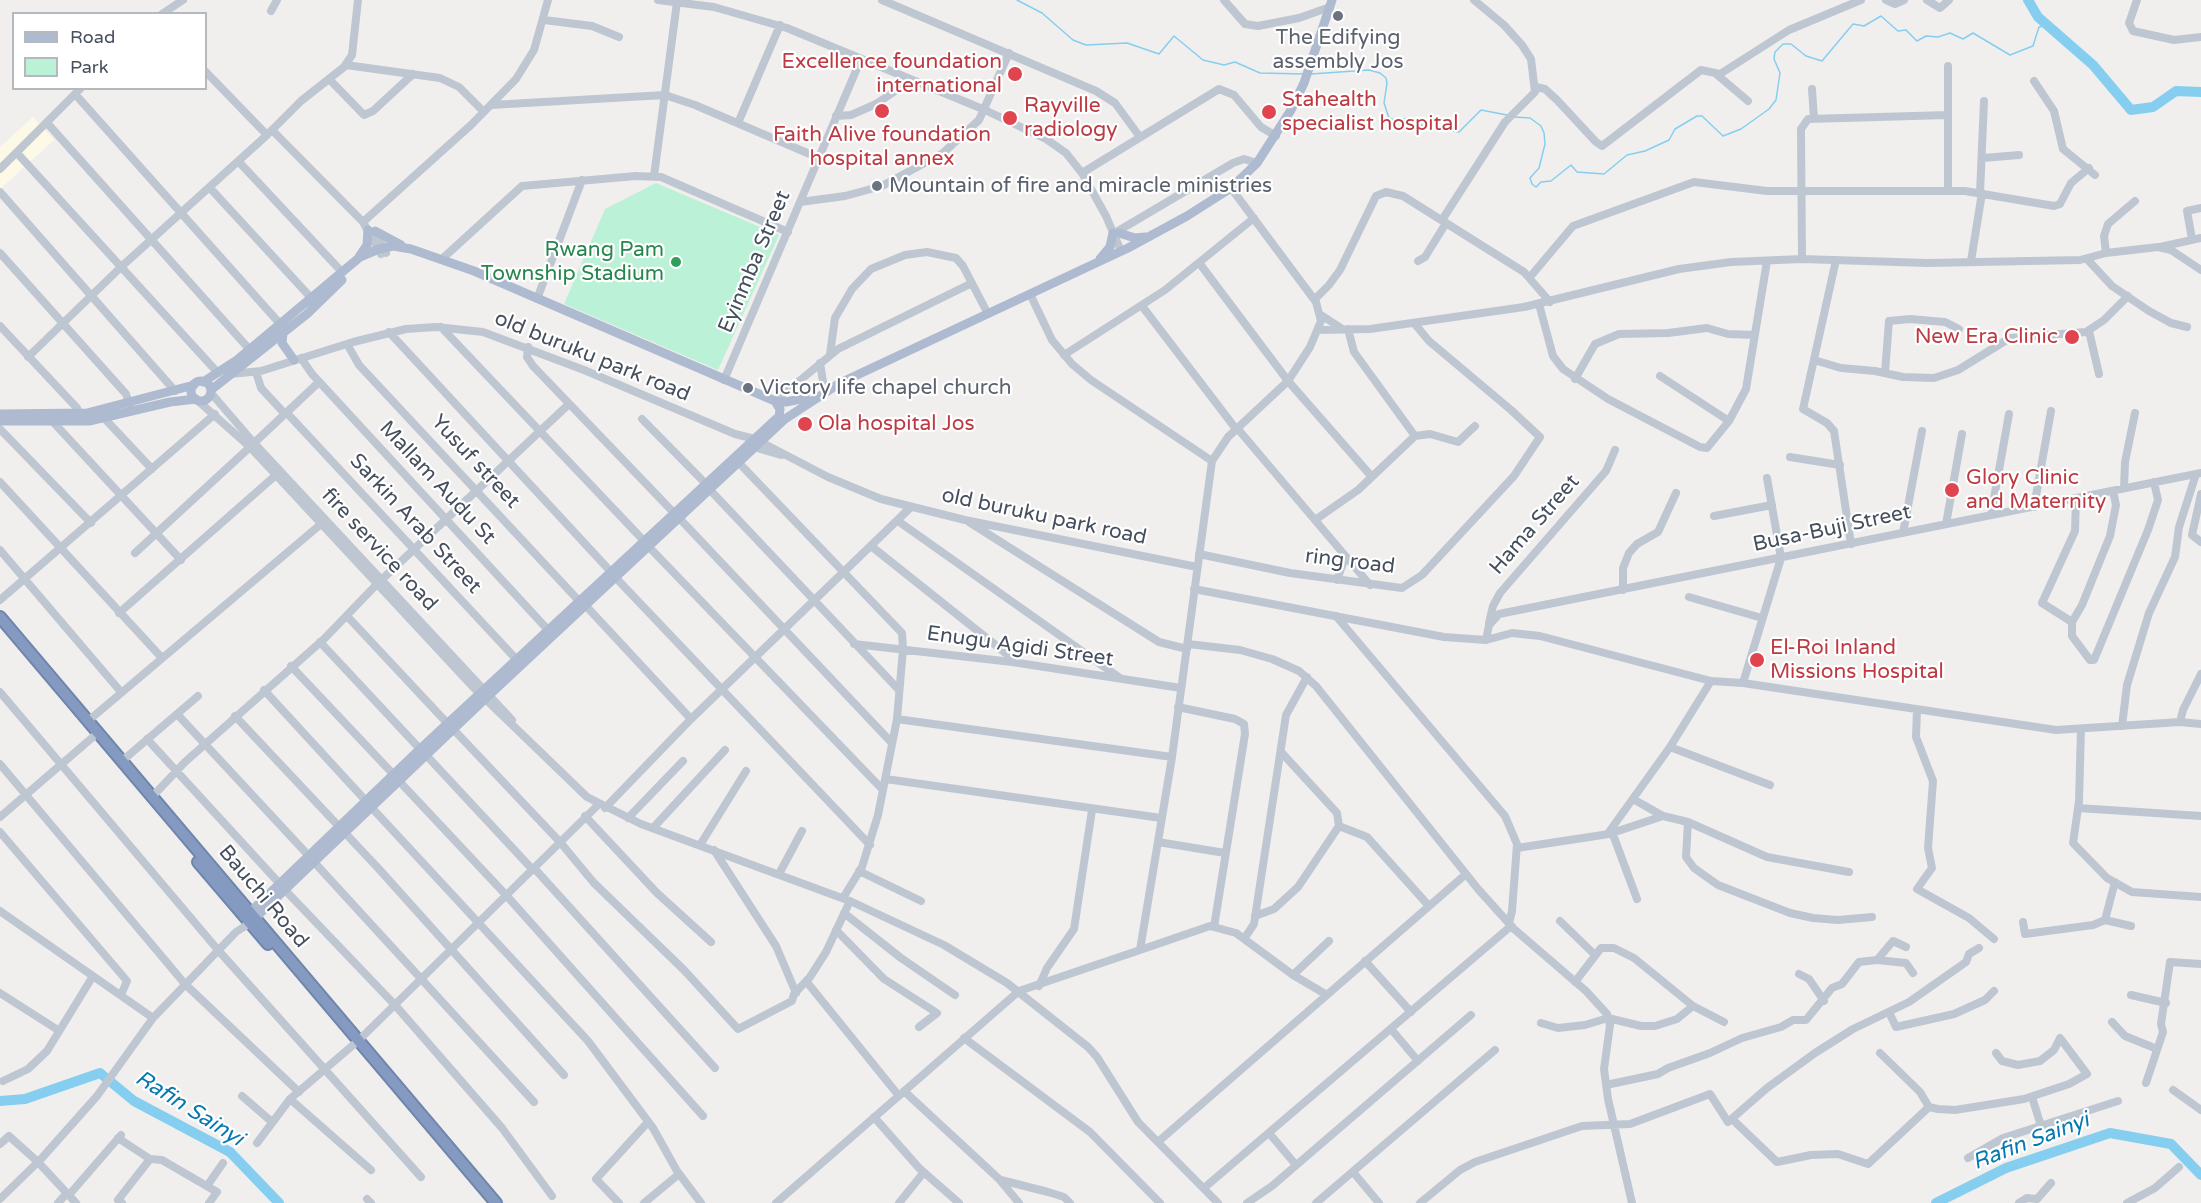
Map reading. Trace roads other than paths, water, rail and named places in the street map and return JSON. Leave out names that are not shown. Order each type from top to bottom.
[{"type":"highway","name":"Bauchi Road","points":[[0,617],[152,797],[248,920]]},
{"type":"highway","name":"Bauchi Road","points":[[0,625],[248,920],[496,1203]]},
{"type":"highway","name":"Bauchi Road","points":[[357,1042],[488,1203]]},
{"type":"main road","points":[[709,488],[740,464],[778,417],[806,398],[1154,235],[1231,188],[1257,163],[1276,136],[1304,83],[1331,3]]},
{"type":"main road","points":[[315,302],[365,249],[369,228],[411,249],[442,259],[775,401],[792,402],[806,398]]},
{"type":"main road","points":[[1096,263],[1110,247],[1117,232],[1135,238],[1154,235]]},
{"type":"main road","points":[[354,262],[383,250],[411,249]]},
{"type":"main road","points":[[0,422],[54,423],[170,402],[204,400],[282,329],[355,268],[383,250],[426,254]]},
{"type":"main road","points":[[0,414],[105,419],[199,383],[218,373],[282,329]]},
{"type":"main road","points":[[282,329],[282,343],[298,359]]},
{"type":"main road","points":[[199,383],[211,392]]},
{"type":"main road","points":[[197,400],[192,393],[199,383]]},
{"type":"main road","points":[[248,920],[423,752],[755,444],[785,419],[840,383]]},
{"type":"main road","points":[[775,401],[780,409],[778,417]]},
{"type":"main road","points":[[485,694],[517,660],[583,604]]},
{"type":"street","points":[[165,12],[183,0]]},
{"type":"street","points":[[271,11],[277,0]]},
{"type":"street","points":[[28,357],[93,297],[121,267],[239,162],[309,94],[330,80],[346,64],[354,46],[358,0]]},
{"type":"street","points":[[369,228],[491,105],[526,65],[544,20],[548,0]]},
{"type":"street","points":[[658,0],[714,8],[780,25],[985,110],[1057,146],[1082,173],[1125,249]]},
{"type":"street","points":[[882,0],[1010,53],[1108,98],[1122,111],[1140,137]]},
{"type":"street","points":[[1224,0],[1245,24],[1258,26],[1299,18],[1331,3]]},
{"type":"street","points":[[1418,261],[1425,257],[1444,221],[1505,122],[1533,95],[1536,87],[1531,59],[1522,45],[1504,25],[1474,0]]},
{"type":"street","points":[[1536,87],[1545,89],[1602,146],[1701,70],[1719,74],[1726,71],[1762,44],[1789,30],[1861,0]]},
{"type":"street","points":[[1886,0],[1895,4],[1904,0]]},
{"type":"street","points":[[1927,0],[1940,8],[1949,0]]},
{"type":"street","points":[[2137,0],[2129,20],[2129,27],[2133,31],[2174,40],[2201,37]]},
{"type":"street","points":[[654,176],[677,2]]},
{"type":"street","points":[[544,20],[592,26],[619,37]]},
{"type":"street","points":[[738,123],[780,25]]},
{"type":"street","points":[[800,202],[866,191],[901,177],[958,141],[985,110],[1010,53]]},
{"type":"street","name":"Eyinmba Street","points":[[724,380],[861,59]]},
{"type":"street","points":[[346,64],[413,74],[451,83],[484,112]]},
{"type":"street","points":[[1948,66],[1948,190]]},
{"type":"street","points":[[1714,72],[1726,85],[1748,100]]},
{"type":"street","points":[[207,73],[369,228],[383,250]]},
{"type":"street","points":[[330,80],[364,115],[373,111],[413,74]]},
{"type":"street","points":[[836,116],[851,115],[876,104],[901,87],[908,79]]},
{"type":"street","points":[[2034,81],[2054,111],[2063,149],[2096,175]]},
{"type":"street","points":[[1082,173],[1219,89],[1234,95],[1247,107],[1261,127],[1276,136]]},
{"type":"street","points":[[1812,89],[1814,119]]},
{"type":"street","points":[[0,168],[48,124],[78,91]]},
{"type":"street","points":[[0,162],[78,91]]},
{"type":"street","points":[[78,91],[282,329]]},
{"type":"street","points":[[491,105],[665,95],[819,158]]},
{"type":"street","points":[[1971,261],[1981,193],[1984,101]]},
{"type":"street","points":[[1802,259],[1801,129],[1808,119],[1948,115]]},
{"type":"street","points":[[48,124],[250,350]]},
{"type":"street","points":[[17,153],[218,373]]},
{"type":"street","points":[[1983,158],[2019,155]]},
{"type":"street","points":[[1117,232],[1233,163],[1244,159],[1257,163]]},
{"type":"street","points":[[239,162],[342,272]]},
{"type":"street","points":[[1530,277],[1573,226],[1688,183],[1704,182],[1767,191],[1948,190],[2058,206],[2072,183],[2089,168]]},
{"type":"street","points":[[442,259],[522,186],[582,180],[654,176],[788,232]]},
{"type":"street","points":[[537,299],[582,180]]},
{"type":"street","points":[[210,188],[315,302]]},
{"type":"street","points":[[1140,950],[1172,757],[1212,461],[1220,446],[1288,381],[1318,330],[1321,315],[1315,299],[1231,188]]},
{"type":"street","points":[[0,192],[176,391]]},
{"type":"street","points":[[1315,299],[1340,270],[1379,193],[1386,192],[1403,196],[1530,277],[1550,302]]},
{"type":"street","points":[[2106,253],[2104,236],[2108,224],[2135,201]]},
{"type":"street","points":[[1318,330],[1414,323],[1539,304],[1697,265],[1802,259],[1928,263],[2087,259],[2106,253],[2158,247],[2197,238],[2187,212],[2201,207]]},
{"type":"street","points":[[1064,356],[1142,306],[1200,264],[1254,218]]},
{"type":"street","points":[[2158,247],[2171,250],[2201,270]]},
{"type":"street","points":[[0,253],[126,394],[131,408]]},
{"type":"street","points":[[830,354],[835,318],[862,276],[882,262],[917,253],[951,257],[963,266],[988,314]]},
{"type":"street","points":[[2087,259],[2104,279],[2128,297],[2162,319],[2187,327]]},
{"type":"street","points":[[1836,260],[1803,409],[1827,423],[1834,431],[1851,544]]},
{"type":"street","points":[[1539,304],[1556,361],[1575,379],[1700,447],[1711,445],[1729,421],[1746,389],[1767,261]]},
{"type":"street","points":[[1200,264],[1288,381],[1372,477]]},
{"type":"street","points":[[775,401],[830,354],[972,283]]},
{"type":"street","points":[[1030,294],[1052,340],[1064,356],[1091,380],[1212,461]]},
{"type":"street","points":[[1814,360],[1841,368],[1885,372],[1903,377],[1934,378],[1958,370],[2010,338],[2076,335],[2089,331],[2128,297]]},
{"type":"street","points":[[1142,306],[1237,429],[1370,586]]},
{"type":"street","points":[[1321,315],[1345,329],[1354,352],[1415,436]]},
{"type":"street","points":[[1885,372],[1889,321],[1910,318],[1945,322],[1959,329]]},
{"type":"street","name":"ring road","points":[[1199,554],[1370,586],[1401,588],[1422,574],[1514,476],[1540,437],[1429,341],[1414,323]]},
{"type":"street","points":[[0,326],[80,418]]},
{"type":"street","points":[[441,327],[753,658],[883,790]]},
{"type":"street","name":"old buruku park road","points":[[231,374],[256,372],[389,332],[441,327],[483,332],[528,347],[735,434],[855,490],[911,507],[966,520],[1197,567]]},
{"type":"street","points":[[1575,379],[1595,344],[1619,334],[1668,333],[1701,328],[1728,334],[1755,335]]},
{"type":"street","points":[[2089,331],[2099,374]]},
{"type":"street","points":[[389,332],[614,576],[870,845]]},
{"type":"street","name":"Yusuf street","points":[[347,344],[359,365],[691,719]]},
{"type":"street","points":[[528,347],[529,361],[891,742]]},
{"type":"street","name":"Mallam Audu St","points":[[298,359],[549,631]]},
{"type":"street","points":[[820,363],[824,388]]},
{"type":"street","name":"Sarkin Arab Street","points":[[256,372],[261,388],[517,660]]},
{"type":"street","points":[[1660,376],[1729,421]]},
{"type":"street","points":[[135,553],[319,382]]},
{"type":"street","name":"fire service road","points":[[211,392],[252,445],[570,783],[601,807],[847,899],[944,945],[1019,991],[1097,1057],[1138,1122],[1218,1203]]},
{"type":"street","points":[[197,400],[252,445],[321,524],[380,582]]},
{"type":"street","points":[[152,797],[176,771],[320,642],[380,582],[569,404]]},
{"type":"street","points":[[2034,507],[2052,411]]},
{"type":"street","points":[[2124,488],[2125,462],[2135,413]]},
{"type":"street","points":[[0,600],[215,414]]},
{"type":"street","points":[[1990,515],[2010,414]]},
{"type":"street","points":[[105,419],[152,469]]},
{"type":"street","points":[[642,419],[899,690]]},
{"type":"street","points":[[54,423],[181,560]]},
{"type":"street","points":[[1315,520],[1358,490],[1415,436],[1430,434],[1458,442],[1475,426]]},
{"type":"street","points":[[0,429],[91,523]]},
{"type":"street","points":[[1903,533],[1922,431]]},
{"type":"street","points":[[1946,524],[1962,434]]},
{"type":"street","name":"Hama Street","points":[[1489,626],[1492,606],[1500,594],[1606,471],[1615,450]]},
{"type":"street","points":[[1790,457],[1840,465]]},
{"type":"street","points":[[347,616],[560,842],[594,883],[684,970],[738,1029],[787,1005],[826,952],[844,913],[847,899],[870,845],[886,779],[897,718],[903,649],[902,633],[740,464]]},
{"type":"street","points":[[2122,726],[2130,676],[2149,613],[2175,557],[2179,527],[2198,473]]},
{"type":"street","name":"Busa-Buji Street","points":[[1489,626],[1499,614],[2198,473]]},
{"type":"street","points":[[119,613],[276,475]]},
{"type":"street","points":[[1743,683],[1781,558],[1767,478]]},
{"type":"street","points":[[0,482],[60,550],[162,658]]},
{"type":"street","points":[[2113,491],[2116,505],[2110,536],[2082,605],[2072,622],[2072,636],[2090,660],[2094,660],[2148,530],[2158,500],[2154,482]]},
{"type":"street","points":[[1623,590],[1623,568],[1629,553],[1637,544],[1658,532],[1676,493]]},
{"type":"street","points":[[2201,494],[2192,535],[2201,542]]},
{"type":"street","points":[[2072,622],[2042,603],[2075,531],[2076,498]]},
{"type":"street","points":[[1714,516],[1772,505]]},
{"type":"street","points":[[257,1143],[290,1099],[357,1042],[585,816],[601,807],[911,507]]},
{"type":"street","points":[[966,520],[1159,642],[1240,650],[1272,659],[1299,671],[1316,686],[1466,874],[1510,924],[1575,982],[1608,1018],[1609,1040],[1604,1069],[1606,1086],[1613,1127],[1632,1203]]},
{"type":"street","points":[[898,521],[1121,679]]},
{"type":"street","points":[[88,721],[321,524]]},
{"type":"street","points":[[871,546],[1008,655],[1012,662]]},
{"type":"street","points":[[0,550],[121,692]]},
{"type":"street","points":[[1337,580],[1345,558]]},
{"type":"street","points":[[1194,589],[1444,637],[1486,640],[1512,633],[1540,636],[1711,681],[1743,683],[2056,730],[2180,722],[2201,724]]},
{"type":"street","points":[[1689,597],[1762,618]]},
{"type":"street","points":[[1204,1188],[1411,1012],[1510,924],[1517,848],[1505,816],[1336,616]]},
{"type":"street","points":[[1486,640],[1489,626]]},
{"type":"street","points":[[320,642],[534,869],[715,1068]]},
{"type":"street","name":"Enugu Agidi Street","points":[[854,644],[1012,662],[1181,688]]},
{"type":"street","points":[[291,666],[506,895],[703,1116]]},
{"type":"street","points":[[2180,722],[2183,710],[2201,674]]},
{"type":"street","points":[[1244,939],[1254,924],[1286,715],[1306,677]]},
{"type":"street","points":[[1610,833],[1670,747],[1711,681]]},
{"type":"street","points":[[264,690],[479,920],[588,1041],[648,1122],[679,1174],[701,1203]]},
{"type":"street","points":[[0,692],[219,950],[421,1177]]},
{"type":"street","points":[[122,761],[198,696]]},
{"type":"street","points":[[1178,707],[1235,719],[1244,724],[1245,734],[1214,927]]},
{"type":"street","points":[[1917,710],[1916,737],[1933,780],[1928,848],[1932,868],[1917,889],[1969,918],[1994,939]]},
{"type":"street","points":[[177,714],[534,1101]]},
{"type":"street","points":[[235,716],[451,948],[564,1075]]},
{"type":"street","points":[[897,718],[1172,757]]},
{"type":"street","points":[[2081,729],[2078,808],[2073,843],[2107,878],[2132,891],[2201,897]]},
{"type":"street","points":[[0,817],[93,737]]},
{"type":"street","points":[[147,740],[395,1005],[502,1128],[552,1196]]},
{"type":"street","points":[[1670,747],[1770,785]]},
{"type":"street","points":[[653,828],[725,750]]},
{"type":"street","points":[[1255,916],[1274,909],[1298,888],[1339,826],[1336,813],[1282,753]]},
{"type":"street","points":[[628,818],[683,761]]},
{"type":"street","points":[[0,764],[185,984],[299,1092]]},
{"type":"street","points":[[700,845],[746,771]]},
{"type":"street","points":[[886,779],[1161,818]]},
{"type":"street","points":[[1633,799],[1663,816],[1688,822],[1767,857],[1849,872]]},
{"type":"street","points":[[2078,808],[2201,816]]},
{"type":"street","points":[[1040,986],[1047,968],[1074,929],[1092,810]]},
{"type":"street","points":[[585,816],[657,893],[711,942]]},
{"type":"street","points":[[1517,848],[1610,833],[1663,816]]},
{"type":"street","points":[[1688,822],[1686,857],[1694,868],[1718,885],[1790,913],[1813,918],[1838,920],[1872,917]]},
{"type":"street","points":[[1339,826],[1367,837],[1429,906]]},
{"type":"street","points":[[779,874],[802,831]]},
{"type":"street","points":[[0,832],[127,981],[121,995]]},
{"type":"street","points":[[1610,833],[1637,899]]},
{"type":"street","points":[[1158,842],[1226,853]]},
{"type":"street","points":[[714,850],[776,946],[796,993]]},
{"type":"street","points":[[859,871],[921,900]]},
{"type":"street","points":[[1159,1141],[1466,874]]},
{"type":"street","points":[[2105,920],[2115,882]]},
{"type":"street","points":[[0,911],[153,1018]]},
{"type":"street","points":[[844,913],[901,958],[955,995]]},
{"type":"street","points":[[0,1199],[38,1162],[97,1096],[153,1018],[248,920]]},
{"type":"street","points":[[2023,922],[2025,934],[2094,925],[2105,920],[2131,926]]},
{"type":"street","points":[[1560,921],[1595,955]]},
{"type":"street","points":[[776,1203],[1019,991],[1040,986],[1210,926],[1236,933],[1293,975],[1327,995]]},
{"type":"street","points":[[836,930],[884,979],[937,1013],[919,1027]]},
{"type":"street","points":[[1293,975],[1329,940]]},
{"type":"street","points":[[1877,960],[1893,941],[1906,947]]},
{"type":"street","points":[[1575,982],[1595,955],[1605,947],[1614,948],[1634,958],[1693,1006],[1724,1022]]},
{"type":"street","points":[[1420,1203],[1460,1170],[1475,1162],[1582,1126],[1613,1127],[1630,1124],[1710,1094],[1728,1122],[1767,1088],[1815,1053],[1853,1029],[1909,1002],[1966,962],[1968,954],[1979,948]]},
{"type":"street","points":[[1606,1086],[1658,1074],[1742,1038],[1781,1027],[1793,1020],[1806,1020],[1824,1001],[1832,988],[1842,984],[1859,962],[1877,960],[1906,963],[1913,973]]},
{"type":"street","points":[[1365,961],[1411,1012]]},
{"type":"street","points":[[2146,1083],[2163,1032],[2161,1024],[2166,1003],[2170,962],[2201,964]]},
{"type":"street","points":[[1799,974],[1807,976],[1824,1001]]},
{"type":"street","points":[[3,1082],[16,1077],[40,1059],[93,976]]},
{"type":"street","points":[[806,981],[901,1093],[999,1179],[1019,1203]]},
{"type":"street","points":[[1889,1012],[1896,1027],[1954,1014],[1985,1000],[1994,991]]},
{"type":"street","points":[[0,993],[58,1030]]},
{"type":"street","points":[[2131,995],[2166,1003]]},
{"type":"street","points":[[1541,1023],[1558,1028],[1585,1025],[1608,1018],[1641,1026],[1655,1026],[1677,1019],[1693,1006]]},
{"type":"street","points":[[1247,1203],[1296,1165],[1471,1015]]},
{"type":"street","points":[[2112,1022],[2125,1036],[2157,1049]]},
{"type":"street","points":[[1391,1029],[1418,1061]]},
{"type":"street","points":[[964,1038],[1090,1132],[1160,1203]]},
{"type":"street","points":[[1929,1107],[1955,1110],[2032,1097],[2069,1084],[2087,1074],[2060,1038],[2047,1057],[2030,1063],[2018,1065],[2002,1061],[1996,1053]]},
{"type":"street","points":[[1316,1203],[1495,1050]]},
{"type":"street","points":[[1880,1053],[1920,1092],[1929,1107]]},
{"type":"street","points":[[2173,1090],[2201,1110]]},
{"type":"street","points":[[242,1096],[272,1122]]},
{"type":"street","points":[[2032,1097],[2041,1126]]},
{"type":"street","points":[[290,1099],[371,1170]]},
{"type":"street","points":[[1968,1158],[2003,1138],[2118,1101]]},
{"type":"street","points":[[1732,1119],[1777,1162],[1811,1155],[1838,1154],[1872,1164],[1929,1107]]},
{"type":"street","points":[[874,1117],[924,1172],[959,1203]]},
{"type":"street","points":[[619,1203],[596,1179],[648,1122]]},
{"type":"street","points":[[1269,1133],[1296,1165]]},
{"type":"street","points":[[0,1144],[9,1136],[38,1162],[76,1203]]},
{"type":"street","points":[[58,1203],[120,1136],[150,1159],[162,1160],[217,1192],[209,1203]]},
{"type":"street","points":[[122,1203],[118,1200],[150,1159]]},
{"type":"street","points":[[207,1186],[223,1163]]},
{"type":"street","points":[[2127,1203],[2155,1188],[2179,1167]]},
{"type":"street","points":[[901,1202],[924,1172]]},
{"type":"street","points":[[1353,1172],[1379,1203]]},
{"type":"street","points":[[644,1203],[679,1174]]},
{"type":"street","points":[[999,1179],[1064,1197],[1070,1203]]},
{"type":"street","points":[[2019,1203],[2037,1199],[2051,1183]]},
{"type":"waterway","points":[[1017,0],[1042,13],[1073,40],[1086,45],[1127,43],[1159,54],[1174,36],[1203,60],[1224,65],[1235,62],[1260,73],[1304,74]]},
{"type":"waterway","points":[[2028,0],[2038,17],[2093,65],[2131,110],[2153,107],[2176,91],[2201,92]]},
{"type":"waterway","points":[[1514,117],[1530,118],[1541,126],[1544,133],[1545,144],[1539,168],[1530,178],[1536,187],[1541,182],[1551,181],[1571,165],[1577,172],[1604,174],[1627,155],[1645,151],[1669,140],[1675,129],[1697,116],[1702,116],[1723,136],[1741,129],[1769,109],[1776,100],[1780,73],[1774,59],[1775,52],[1783,44],[1791,44],[1806,56],[1822,61],[1853,24],[1864,26],[1881,16],[1898,31],[1906,30],[1917,41],[1926,36],[1938,37],[1950,33],[1963,39],[1973,33],[2010,55],[2033,46],[2039,27],[2048,25]]},
{"type":"waterway","points":[[1311,74],[1369,70],[1380,73],[1386,78],[1384,103],[1389,118],[1395,120],[1410,118],[1425,127],[1459,132],[1481,110],[1507,115]]},
{"type":"waterway","name":"Rafin Sainyi","points":[[0,1101],[25,1099],[100,1073],[134,1101],[230,1152],[279,1203]]},
{"type":"waterway","name":"Rafin Sainyi","points":[[1936,1203],[2006,1168],[2110,1133],[2171,1144],[2201,1175]]},
{"type":"place","name":"The Edifying assembly Jos","points":[[1338,16]]},
{"type":"place","name":"Excellence foundation international","points":[[1015,74]]},
{"type":"place","name":"Faith Alive foundation hospital annex","points":[[882,111]]},
{"type":"place","name":"Stahealth specialist hospital","points":[[1269,112]]},
{"type":"place","name":"Rayville radiology","points":[[1010,118]]},
{"type":"place","name":"Mountain of fire and miracle ministries","points":[[877,186]]},
{"type":"place","name":"Rwang Pam Township Stadium","points":[[676,262]]},
{"type":"place","name":"New Era Clinic","points":[[2072,337]]},
{"type":"place","name":"Victory life chapel church","points":[[748,388]]},
{"type":"place","name":"Ola hospital Jos","points":[[805,424]]},
{"type":"place","name":"Glory Clinic and Maternity","points":[[1952,490]]},
{"type":"place","name":"El-Roi Inland Missions Hospital","points":[[1757,660]]}]
